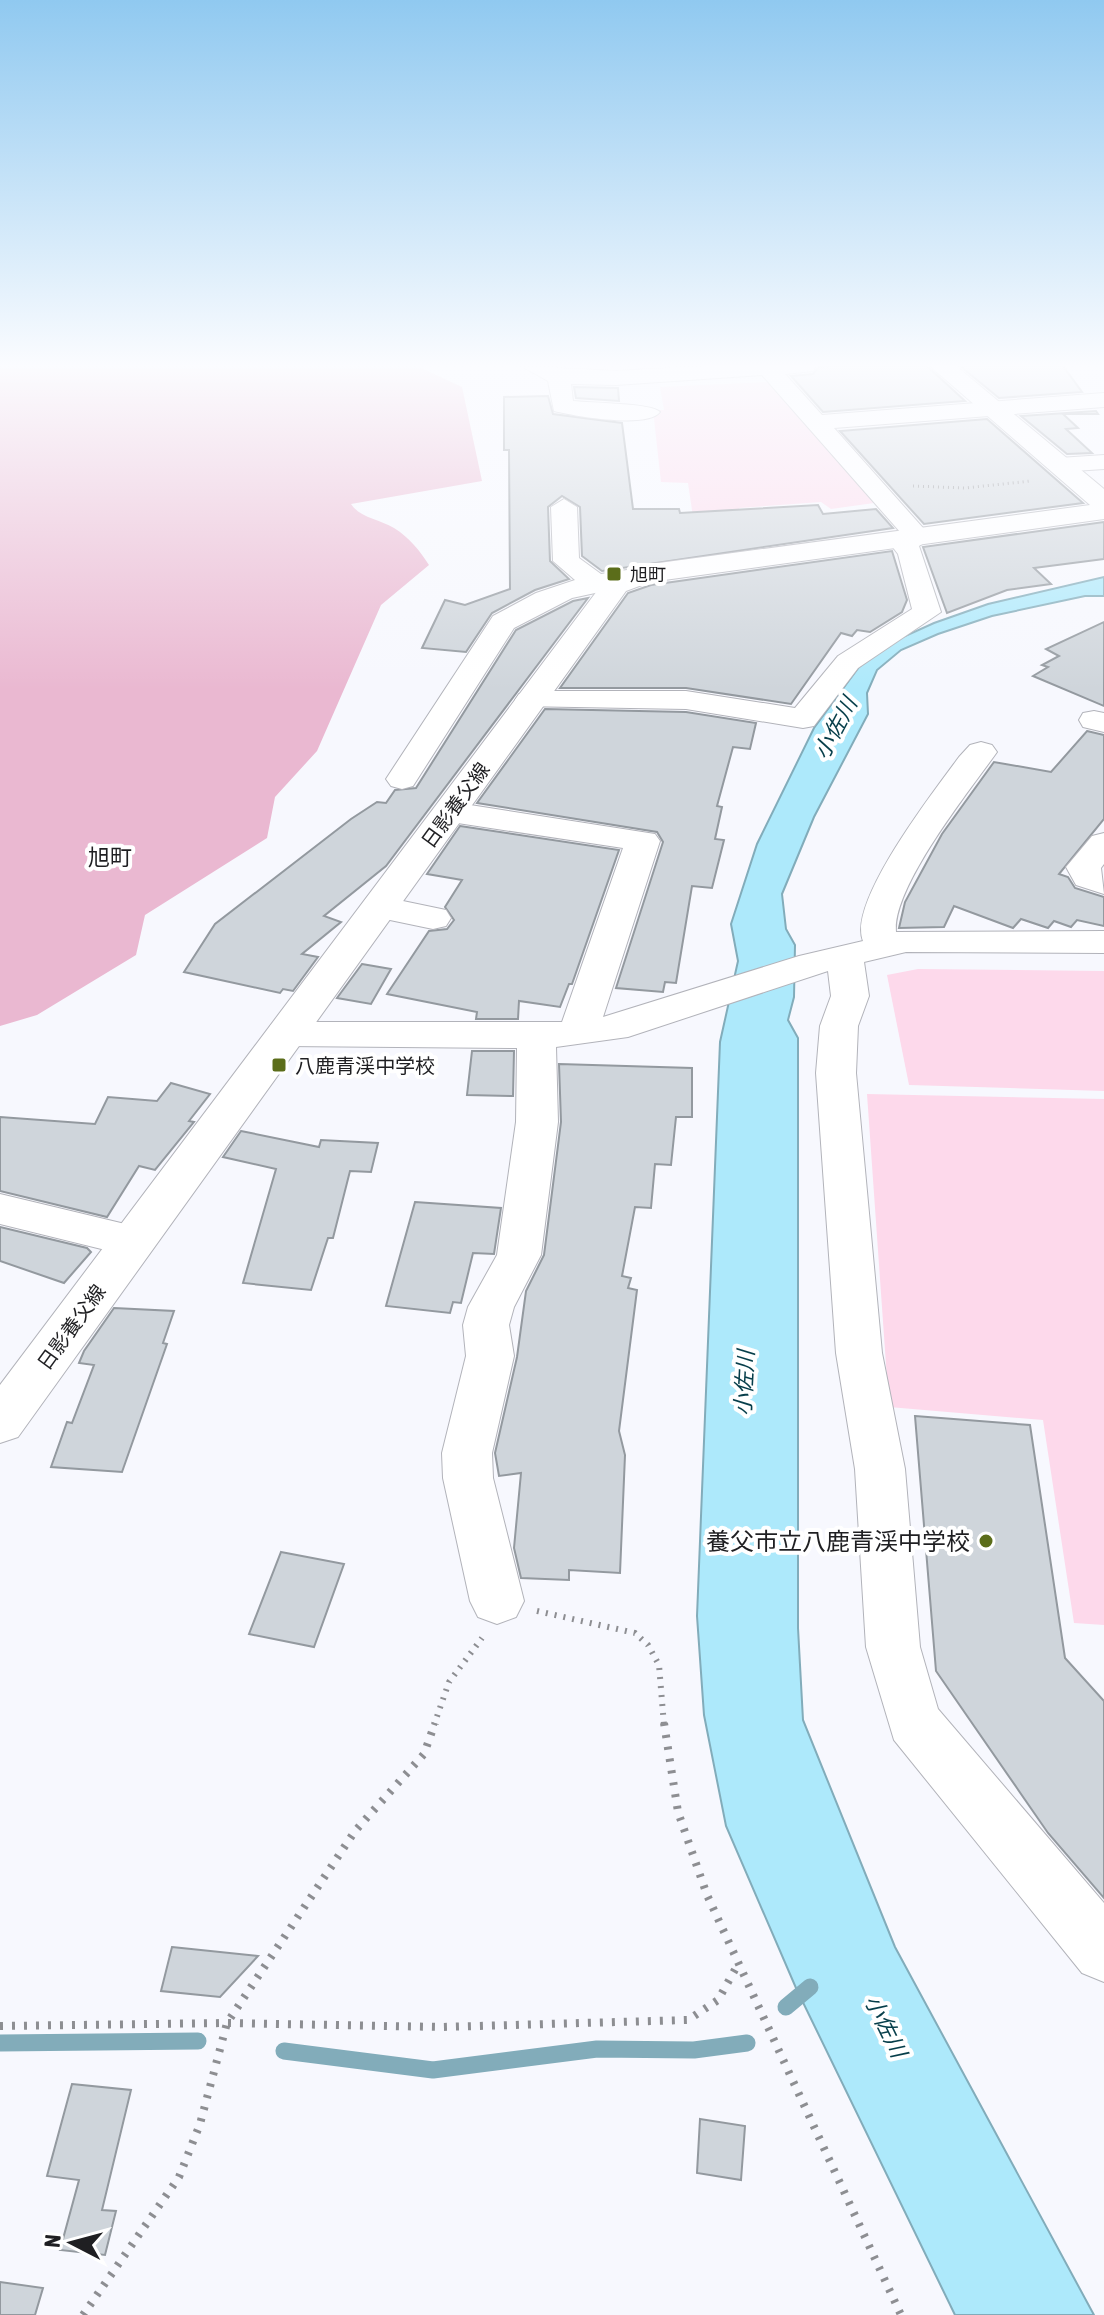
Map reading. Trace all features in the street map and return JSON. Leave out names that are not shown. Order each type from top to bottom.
[{"type":"main road","points":[[1069,474],[1104,503]]},
{"type":"main road","points":[[612,581],[1104,511]]},
{"type":"main road","name":"日影養父線","points":[[0,1423],[451,812],[608,593],[612,581]]},
{"type":"street","points":[[530,700],[686,700],[803,719],[848,662],[927,612],[910,540],[863,474]]},
{"type":"street","points":[[564,507],[566,561],[612,581]]},
{"type":"street","points":[[402,779],[503,622],[526,608],[612,581]]},
{"type":"street","points":[[981,752],[952,786],[884,904],[876,926],[847,955],[850,996],[839,1026],[836,1073],[859,1353],[880,1469],[893,1647],[914,1722],[1104,1951]]},
{"type":"street","points":[[451,812],[646,833],[557,1034],[537,1122],[519,1255],[491,1307],[486,1325],[490,1356],[467,1453],[468,1478],[497,1601]]},
{"type":"street","points":[[1104,843],[1083,867],[1088,878],[1104,883]]},
{"type":"street","points":[[379,907],[433,918]]},
{"type":"street","points":[[285,1034],[557,1034],[614,1028],[847,955],[955,939],[1104,942]]},
{"type":"street","points":[[0,1209],[134,1241]]},
{"type":"path","points":[[872,485],[965,488],[1047,474]]},
{"type":"path","points":[[83,2315],[179,2177],[200,2124],[227,2023],[355,1831],[424,1754],[449,1682],[479,1644],[497,1601],[635,1633],[648,1645],[659,1665],[666,1746],[678,1812],[737,1966],[901,2315]]},
{"type":"path","points":[[0,2026],[227,2023],[442,2027],[688,2020],[718,2000],[737,1966]]},
{"type":"shaded area","points":[[0,474],[481,474],[482,481],[351,504],[365,515],[400,532],[429,565],[381,605],[317,751],[275,797],[267,838],[145,915],[136,955],[37,1015],[0,1026]]},
{"type":"shaded area","points":[[660,474],[849,474],[874,503],[831,509],[821,502],[739,508],[742,517],[693,517],[688,483],[661,482]]},
{"type":"shaded area","points":[[918,969],[1104,971],[1104,1091],[909,1085],[887,975]]},
{"type":"shaded area","points":[[867,1094],[1104,1099],[1104,1625],[1074,1623],[1043,1420],[889,1407]]},
{"type":"water","name":"小佐川","points":[[1104,577],[1104,596],[1085,596],[992,616],[901,650],[877,670],[867,693],[868,714],[814,817],[782,894],[786,929],[795,945],[794,997],[788,1020],[798,1038],[798,1628],[803,1720],[895,1947],[1094,2315],[955,2315],[796,1988],[726,1826],[704,1715],[697,1616],[720,1042],[738,961],[731,924],[757,844],[814,728],[859,667],[894,641],[934,623],[988,604]]},
{"type":"building","points":[[509,474],[629,474],[633,509],[679,509],[680,513],[818,505],[823,514],[876,509],[893,528],[602,571],[582,556],[580,507],[562,496],[548,507],[550,561],[569,579],[535,590],[492,613],[466,652],[422,648],[445,600],[465,605],[510,589]]},
{"type":"building","points":[[879,474],[1050,474],[1083,503],[924,524]]},
{"type":"building","points":[[1104,522],[1104,559],[1034,568],[1051,584],[1007,590],[947,613],[923,547]]},
{"type":"building","points":[[892,551],[907,600],[902,612],[870,632],[857,630],[852,636],[841,633],[791,704],[686,688],[560,688],[628,593],[651,585]]},
{"type":"building","points":[[588,598],[386,866],[324,916],[341,922],[302,954],[318,957],[293,991],[283,989],[280,993],[184,972],[215,924],[351,819],[377,802],[386,803],[395,790],[416,788],[516,630],[573,601]]},
{"type":"building","points":[[1104,622],[1104,706],[1033,676],[1048,667],[1042,665],[1059,656],[1046,649]]},
{"type":"building","points":[[545,709],[686,712],[756,723],[750,749],[733,747],[717,806],[722,807],[715,839],[724,840],[712,888],[692,886],[676,983],[665,982],[663,992],[616,988],[663,842],[657,832],[477,803]]},
{"type":"building","points":[[1087,731],[1104,735],[1104,819],[1059,874],[1068,877],[1075,888],[1104,897],[1104,926],[1077,920],[1071,927],[1054,921],[1048,928],[1021,919],[1013,928],[954,906],[944,927],[899,928],[905,902],[942,834],[994,762],[1051,772]]},
{"type":"building","points":[[460,826],[619,850],[572,984],[569,984],[560,1007],[519,1001],[518,1019],[476,1019],[477,1012],[387,994],[429,931],[447,929],[454,920],[445,907],[462,880],[427,874]]},
{"type":"building","points":[[362,964],[391,969],[371,1004],[337,998]]},
{"type":"building","points":[[472,1051],[514,1051],[513,1096],[467,1095]]},
{"type":"building","points":[[559,1064],[692,1068],[692,1117],[676,1117],[671,1165],[655,1164],[651,1208],[635,1207],[622,1276],[631,1278],[628,1288],[637,1290],[619,1431],[625,1455],[620,1573],[569,1570],[569,1580],[521,1578],[514,1548],[521,1473],[499,1476],[495,1453],[517,1357],[526,1291],[544,1255],[561,1122]]},
{"type":"building","points":[[171,1083],[210,1094],[189,1121],[194,1122],[155,1170],[139,1166],[107,1217],[0,1191],[0,1117],[95,1124],[108,1097],[157,1101]]},
{"type":"building","points":[[241,1131],[319,1147],[321,1140],[378,1143],[371,1172],[350,1171],[333,1238],[328,1238],[311,1290],[243,1283],[276,1169],[223,1157]]},
{"type":"building","points":[[415,1202],[501,1208],[494,1254],[473,1253],[461,1303],[453,1302],[450,1313],[386,1306]]},
{"type":"building","points":[[0,1227],[87,1248],[91,1252],[64,1283],[0,1261]]},
{"type":"building","points":[[114,1308],[174,1311],[163,1343],[167,1344],[122,1472],[51,1467],[67,1422],[72,1423],[94,1365],[79,1363]]},
{"type":"building","name":"養父市立八鹿青渓中学校","points":[[915,1416],[1030,1425],[1065,1658],[1104,1701],[1104,1898],[1048,1833],[936,1671]]},
{"type":"building","points":[[281,1552],[344,1564],[314,1647],[249,1634]]},
{"type":"building","points":[[172,1947],[258,1956],[220,1997],[161,1991]]},
{"type":"building","points":[[72,2084],[131,2090],[102,2210],[116,2211],[105,2255],[60,2250],[79,2180],[47,2176]]},
{"type":"building","points":[[700,2119],[745,2126],[741,2180],[697,2173]]},
{"type":"building","points":[[0,2282],[43,2288],[35,2315],[0,2315]]},
{"type":"waterway","points":[[786,2007],[810,1987]]},
{"type":"waterway","points":[[0,2043],[198,2041]]},
{"type":"waterway","points":[[284,2051],[433,2070],[597,2049],[694,2050],[747,2043]]},
{"type":"place","name":"旭町","points":[[614,574]]},
{"type":"place","name":"八鹿青渓中学校","points":[[279,1065]]},
{"type":"place","name":"養父市立八鹿青渓中学校","points":[[986,1541]]},
{"type":"district","name":"旭町","points":[[110,857]]}]
